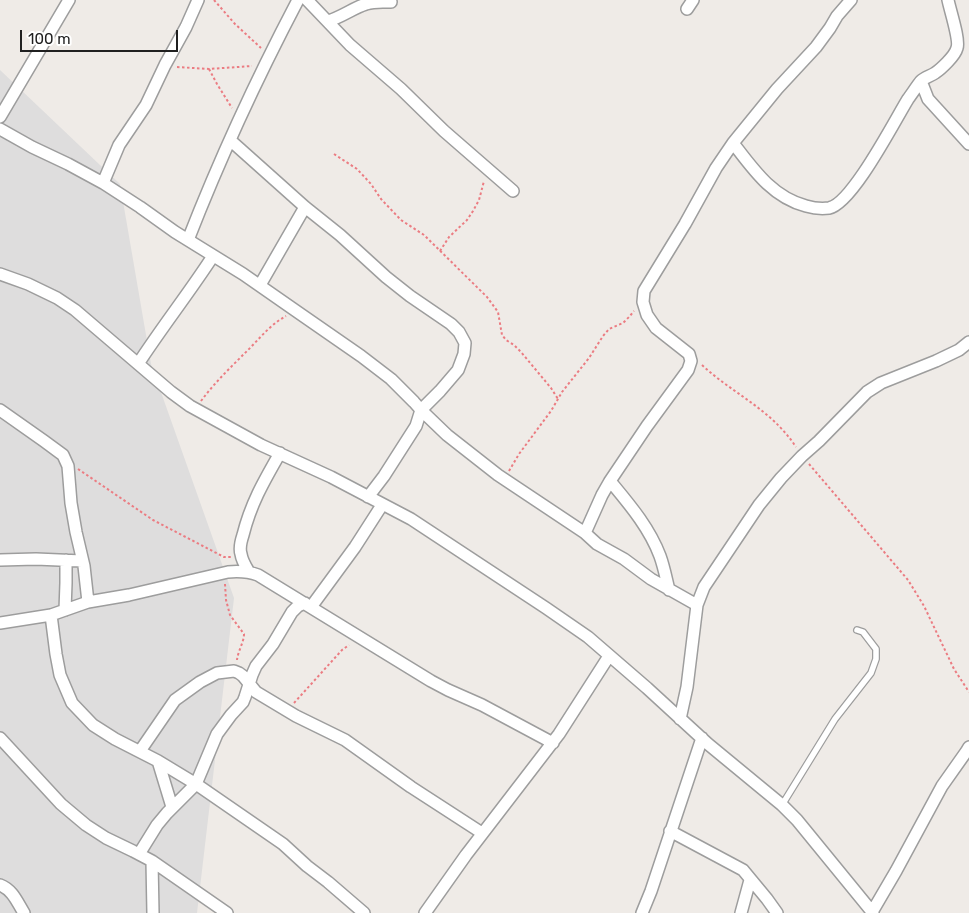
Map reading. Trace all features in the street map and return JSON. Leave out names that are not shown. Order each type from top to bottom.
[{"type":"street","points":[[0,117],[69,0]]},
{"type":"street","points":[[103,183],[119,145],[146,104],[165,64],[186,28],[198,0]]},
{"type":"street","points":[[188,240],[208,188],[240,118],[298,0]]},
{"type":"street","points":[[306,0],[350,45],[444,131],[513,190]]},
{"type":"street","points":[[585,533],[610,480],[688,370],[691,361],[689,354],[656,328],[647,315],[642,302],[644,291],[685,224],[716,168],[733,143],[777,89],[816,47],[843,8],[851,0]]},
{"type":"street","points":[[733,143],[760,177],[778,193],[794,203],[815,208],[830,208],[843,199],[866,168],[921,81],[936,72],[953,56],[957,48],[957,35],[948,0]]},
{"type":"street","points":[[328,21],[367,4],[391,2]]},
{"type":"street","points":[[957,48],[969,39]]},
{"type":"street","points":[[921,81],[928,99],[969,144]]},
{"type":"street","points":[[0,129],[103,183],[260,286],[361,356],[390,379],[447,435],[504,479],[585,533],[597,544],[624,559],[668,590],[697,605]]},
{"type":"street","points":[[230,140],[386,277],[451,324],[459,332],[465,343],[464,354],[458,370],[440,392],[421,410],[416,426],[368,497]]},
{"type":"street","points":[[260,286],[305,207]]},
{"type":"street","points":[[138,364],[157,334],[200,277],[213,256]]},
{"type":"street","points":[[0,274],[28,284],[57,298],[75,310],[171,392],[196,409],[261,445],[331,477],[411,519],[588,637],[680,719],[782,805],[803,827],[872,912],[942,786],[969,746]]},
{"type":"street","points":[[680,719],[687,687],[697,605],[704,587],[759,505],[802,456],[867,392],[881,383],[936,362],[959,350],[969,342]]},
{"type":"street","points":[[0,410],[63,455],[68,464],[76,532],[88,602]]},
{"type":"street","points":[[250,572],[240,555],[240,546],[251,507],[280,453]]},
{"type":"street","points":[[610,480],[642,522],[655,544],[668,590]]},
{"type":"street","points":[[139,854],[157,825],[172,807],[196,784],[217,734],[246,697],[256,666],[273,644],[292,612],[298,606],[308,605],[359,541],[382,504]]},
{"type":"street","points":[[0,560],[82,561]]},
{"type":"street","points":[[64,610],[66,560]]},
{"type":"street","points":[[0,623],[51,615],[88,602],[129,595],[228,572],[250,572],[308,605],[431,681],[482,705],[553,743]]},
{"type":"street","points":[[51,615],[60,675],[72,703],[92,726],[158,761],[196,784],[283,844],[364,913]]},
{"type":"street","points":[[425,913],[482,833],[553,743],[610,656]]},
{"type":"street","points":[[140,751],[175,700],[186,691],[217,673],[229,671],[239,673],[256,692],[345,740],[411,787],[482,833]]},
{"type":"street","points":[[0,738],[61,804],[86,825],[99,834],[152,861],[227,913]]},
{"type":"street","points":[[642,913],[702,738]]},
{"type":"street","points":[[158,761],[172,807]]},
{"type":"street","points":[[670,831],[742,870],[777,913]]},
{"type":"street","points":[[152,861],[153,913]]},
{"type":"street","points":[[741,913],[750,880]]},
{"type":"street","points":[[0,884],[13,893],[24,913]]},
{"type":"lane","points":[[782,805],[835,719],[871,673],[876,658],[876,649],[863,632],[857,630]]},
{"type":"path","points":[[214,0],[235,24],[270,54]]},
{"type":"path","points":[[165,64],[209,69],[265,65]]},
{"type":"path","points":[[209,69],[224,98],[240,118]]},
{"type":"path","points":[[334,154],[357,169],[396,216],[424,235],[493,304],[498,312],[502,335],[521,352],[558,399]]},
{"type":"path","points":[[440,251],[448,237],[473,211],[488,169]]},
{"type":"path","points":[[504,479],[519,454],[603,336],[609,329],[623,323],[634,310]]},
{"type":"path","points":[[196,409],[210,388],[265,333],[282,318],[296,311]]},
{"type":"path","points":[[689,354],[710,373],[758,407],[787,435],[802,456],[908,580],[924,606],[954,669],[969,692]]},
{"type":"path","points":[[68,464],[77,468],[153,520],[224,557],[240,555]]},
{"type":"path","points":[[228,572],[225,586],[227,608],[244,634],[237,660],[239,673]]},
{"type":"path","points":[[288,710],[342,650],[360,638]]},
{"type":"shaded area","points":[[0,70],[120,184],[151,364],[234,598],[197,913],[0,913]]}]
